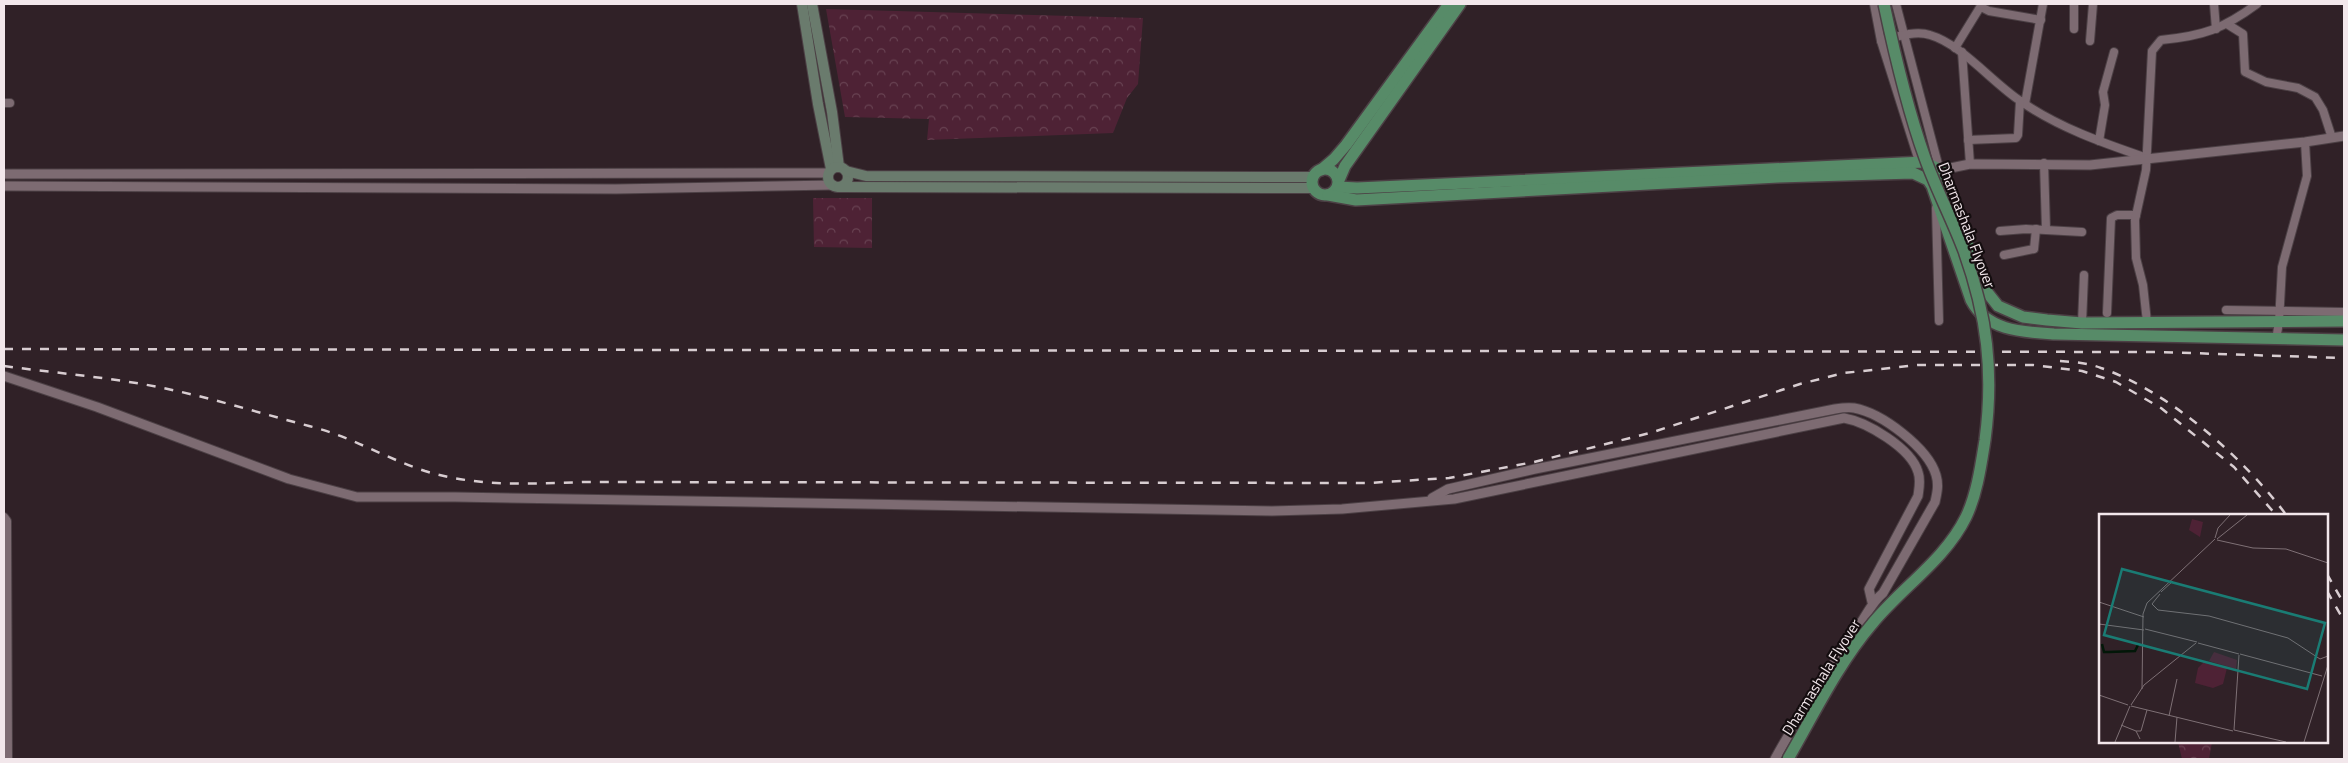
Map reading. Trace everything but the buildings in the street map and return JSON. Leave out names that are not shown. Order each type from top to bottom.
[{"type":"main road","points":[[802,4],[818,104],[836,170],[848,179],[836,186]]},
{"type":"main road","points":[[812,4],[832,112],[836,170],[829,181],[836,186],[1316,178],[1329,169],[1335,173],[1338,183]]},
{"type":"main road","points":[[836,170],[866,176],[1316,178],[1346,145],[1449,4]]},
{"type":"main road","points":[[1328,195],[1338,183],[1344,166],[1460,4]]},
{"type":"main road","name":"Dharmashala Flyover","points":[[1788,759],[1860,638],[1926,568],[1957,531],[1966,516],[1979,470],[1988,418],[1989,360],[1978,297],[1963,250],[1913,124],[1884,4]]},
{"type":"main road","points":[[1338,183],[1357,188],[1919,161],[1940,169],[1983,287],[1989,297],[1998,306],[2023,317],[2082,323],[2279,316],[2344,321]]},
{"type":"main road","points":[[1316,178],[1321,195],[1356,200],[1778,177],[1913,173],[1928,180],[1971,300],[1981,316],[1993,324],[2027,332],[2054,334],[2344,340]]},
{"type":"street","points":[[1874,4],[1881,41],[1919,161]]},
{"type":"street","points":[[1896,4],[1940,169],[1970,164],[2044,163],[2090,165],[2305,142],[2344,136]]},
{"type":"street","points":[[1968,140],[2016,138],[2018,135],[2022,102],[2043,4]]},
{"type":"street","points":[[2074,4],[2074,29]]},
{"type":"street","points":[[2090,41],[2093,4]]},
{"type":"street","points":[[2214,4],[2216,29]]},
{"type":"street","points":[[2147,322],[2136,258],[2136,215],[2147,158],[2154,47],[2160,40],[2183,38],[2216,29],[2257,4]]},
{"type":"street","points":[[1970,164],[1959,50],[1982,5],[1989,11],[2041,20]]},
{"type":"street","points":[[2227,24],[2243,34],[2245,72],[2266,82],[2298,88],[2315,97],[2323,110],[2332,138]]},
{"type":"street","points":[[1881,41],[1903,35],[1928,34],[1945,41],[1959,50],[2022,102],[2084,136],[2147,158]]},
{"type":"street","points":[[2098,141],[2105,105],[2103,92],[2114,52]]},
{"type":"street","points":[[2276,340],[2282,267],[2307,176],[2305,142]]},
{"type":"street","points":[[2044,163],[2046,229]]},
{"type":"street","points":[[4,174],[836,170]]},
{"type":"street","points":[[82,174],[82,187]]},
{"type":"street","points":[[4,186],[616,189],[836,186]]},
{"type":"street","points":[[1936,199],[1939,321]]},
{"type":"street","points":[[2108,313],[2111,218],[2117,215],[2136,215]]},
{"type":"street","points":[[2004,255],[2034,249],[2036,229]]},
{"type":"street","points":[[2000,231],[2046,229],[2082,232]]},
{"type":"street","points":[[2082,323],[2084,275]]},
{"type":"street","points":[[2226,310],[2279,316],[2344,312]]},
{"type":"street","points":[[4,376],[97,406],[290,479],[357,497],[1342,510],[1429,499],[1454,498],[1836,418],[1855,420],[1891,440],[1912,460],[1918,472],[1920,485],[1918,496],[1869,589],[1872,602]]},
{"type":"street","points":[[1429,499],[1448,489],[1535,469],[1835,409],[1854,408],[1879,417],[1903,434],[1932,465],[1938,490],[1936,502],[1883,593],[1872,602],[1775,759]]},
{"type":"street","points":[[4,517],[7,521],[8,759]]},
{"type":"green space","points":[[826,9],[1143,18],[1138,84],[1127,98],[1113,133],[927,140],[929,119],[845,117]]},
{"type":"green space","points":[[813,198],[872,198],[872,248],[814,247]]},
{"type":"green space","points":[[2178,743],[2212,743],[2209,759],[2182,759]]},
{"type":"railway","points":[[4,349],[2158,352],[2344,358]]},
{"type":"railway","points":[[2060,361],[2076,362],[2101,368],[2127,379],[2179,410],[2228,450],[2270,494],[2285,514]]},
{"type":"railway","points":[[4,366],[120,380],[177,391],[324,430],[425,471],[464,480],[523,484],[583,482],[1368,483],[1449,478],[1534,462],[1650,433],[1800,384],[1844,373],[1918,365],[2033,365],[2082,371],[2116,382],[2161,408],[2234,467],[2275,514]]},
{"type":"railway","points":[[2328,576],[2344,604]]},
{"type":"railway","points":[[2328,593],[2344,621]]}]
